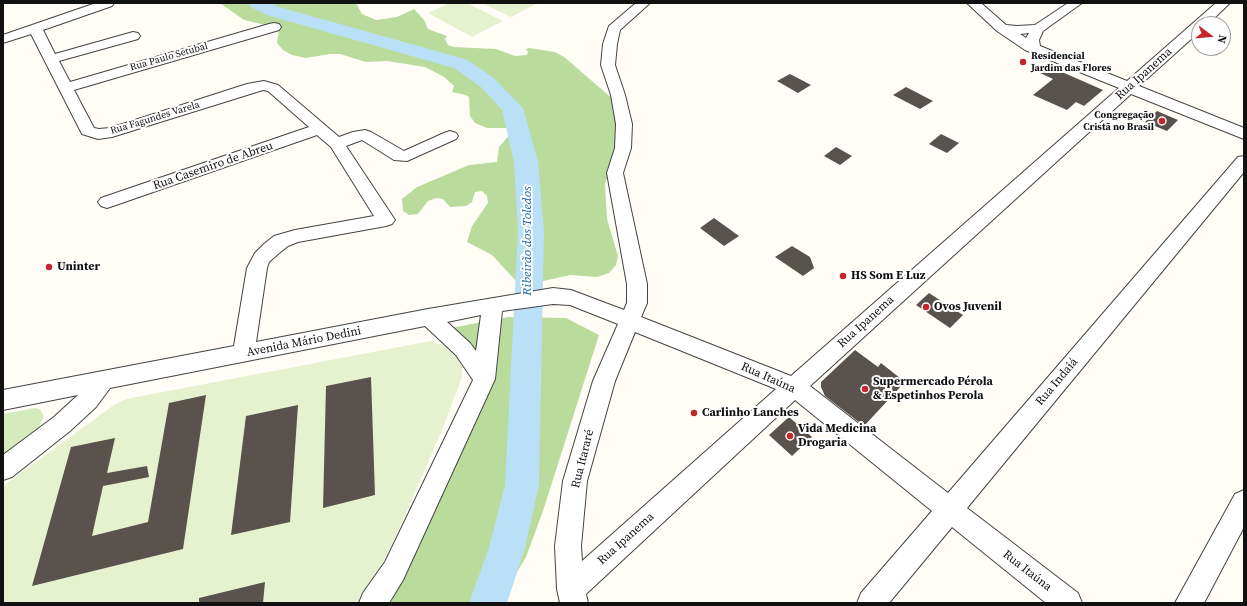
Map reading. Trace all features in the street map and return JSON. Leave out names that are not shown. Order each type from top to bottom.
[{"type":"street","points":[[3,39],[108,3]]},
{"type":"street","name":"Rua Itararé","points":[[573,596],[568,546],[575,481],[604,381],[616,349],[637,303],[637,284],[615,173],[623,148],[624,124],[618,95],[608,65],[610,44],[614,29],[644,3]]},
{"type":"street","points":[[974,3],[1002,28],[1033,48],[1244,134]]},
{"type":"street","points":[[1033,48],[1032,40],[1038,29],[1076,3]]},
{"type":"street","name":"Rua Ipanema","points":[[1209,16],[1224,3]]},
{"type":"street","name":"Rua Paulo Setubal","points":[[65,88],[274,27]]},
{"type":"street","name":"Rua Fagundes Varela","points":[[35,28],[88,131],[98,134],[112,132],[252,87],[264,85],[273,88],[319,129]]},
{"type":"street","points":[[1002,28],[1017,30],[1038,29]]},
{"type":"street","name":"Rua Ipanema","points":[[573,596],[794,387],[1191,32]]},
{"type":"street","points":[[52,59],[132,36]]},
{"type":"street","points":[[244,353],[257,268],[262,258],[271,248],[281,241],[295,236],[386,220],[337,144],[319,129]]},
{"type":"street","name":"Rua Casemiro de Abreu","points":[[107,202],[319,129]]},
{"type":"street","points":[[337,144],[365,134],[400,156],[407,156],[450,136]]},
{"type":"street","name":"Rua Indaiá","points":[[871,603],[1244,161]]},
{"type":"street","name":"Rua Itaúna","points":[[498,305],[553,296],[571,298],[794,387],[1068,603]]},
{"type":"street","points":[[373,603],[394,571],[484,379],[498,305]]},
{"type":"street","name":"Avenida Mário Dedini","points":[[3,400],[428,317],[498,305]]},
{"type":"street","points":[[428,317],[463,349],[484,379]]},
{"type":"street","points":[[3,469],[62,424],[88,400],[104,380]]},
{"type":"street","points":[[1189,603],[1244,502]]},
{"type":"green space","points":[[220,3],[356,3],[362,14],[376,20],[397,17],[414,9],[424,20],[428,29],[447,36],[445,39],[448,45],[454,47],[496,49],[515,56],[527,55],[528,52],[526,49],[529,48],[555,52],[564,57],[613,99],[623,115],[610,170],[605,184],[607,219],[618,256],[616,265],[609,273],[597,277],[570,275],[530,284],[517,282],[492,255],[467,242],[472,226],[488,203],[487,196],[482,191],[475,192],[472,202],[466,206],[450,207],[443,199],[436,198],[428,201],[418,214],[409,215],[403,211],[402,199],[417,187],[469,165],[497,162],[499,147],[513,131],[511,128],[487,128],[475,123],[470,116],[469,97],[452,92],[454,86],[444,77],[425,67],[387,61],[366,62],[340,54],[306,58],[292,55],[283,50],[277,43],[278,28],[244,20]]},
{"type":"green space","points":[[449,3],[467,3],[503,21],[472,37],[428,13]]},
{"type":"green space","points":[[538,3],[511,17],[484,4]]},
{"type":"green space","points":[[508,317],[566,318],[599,335],[543,511],[526,557],[499,603],[391,603],[475,373],[451,328]]},
{"type":"green space","points":[[431,341],[444,346],[453,352],[462,364],[462,377],[440,435],[406,513],[384,561],[360,603],[3,603],[3,486],[114,405],[126,399]]},
{"type":"green space","points":[[35,408],[40,409],[44,416],[39,427],[3,454],[3,414]]},
{"type":"building","points":[[1051,64],[1065,70],[1062,72],[1103,90],[1084,106],[1076,102],[1067,110],[1033,95],[1053,79],[1040,73]]},
{"type":"building","points":[[790,74],[811,85],[798,93],[777,81]]},
{"type":"building","points":[[906,87],[933,101],[920,109],[893,95]]},
{"type":"building","name":"Congregação Cristã no Brasil","points":[[1157,111],[1178,120],[1167,131],[1145,122]]},
{"type":"building","points":[[941,134],[959,143],[947,153],[929,144]]},
{"type":"building","points":[[836,147],[852,156],[840,165],[824,156]]},
{"type":"building","points":[[714,218],[739,236],[724,246],[700,228]]},
{"type":"building","points":[[792,246],[810,257],[814,268],[803,276],[775,257]]},
{"type":"building","points":[[929,293],[963,315],[950,328],[916,305]]},
{"type":"building","name":"Supermercado Pérola & Espetinhos Perola","points":[[855,350],[878,367],[881,363],[905,382],[864,426],[825,396],[821,387],[821,382]]},
{"type":"building","points":[[371,377],[375,495],[323,508],[326,386]]},
{"type":"building","points":[[206,395],[183,549],[32,586],[71,447],[115,438],[107,473],[147,466],[149,477],[103,486],[92,536],[148,522],[169,403]]},
{"type":"building","points":[[298,405],[290,522],[231,535],[246,416]]},
{"type":"building","name":"Vida Medicina Drogaria","points":[[789,417],[812,437],[792,456],[769,435]]},
{"type":"building","points":[[265,582],[263,603],[199,603],[199,598]]},
{"type":"waterway","name":"Ribeirão dos Toledos","points":[[257,3],[273,11],[461,64],[488,83],[512,108],[526,162],[531,231],[522,485],[507,548],[488,603]]},
{"type":"place","name":"Residencial Jardim das Flores","points":[[1023,62]]},
{"type":"place","name":"Congregação Cristã no Brasil","points":[[1162,121]]},
{"type":"place","name":"Uninter","points":[[49,267]]},
{"type":"place","name":"HS Som E Luz","points":[[843,276]]},
{"type":"place","name":"Ovos Juvenil","points":[[926,307]]},
{"type":"place","name":"Supermercado Pérola & Espetinhos Perola","points":[[865,389]]},
{"type":"place","name":"Carlinho Lanches","points":[[694,413]]},
{"type":"place","name":"Vida Medicina Drogaria","points":[[790,436]]}]
